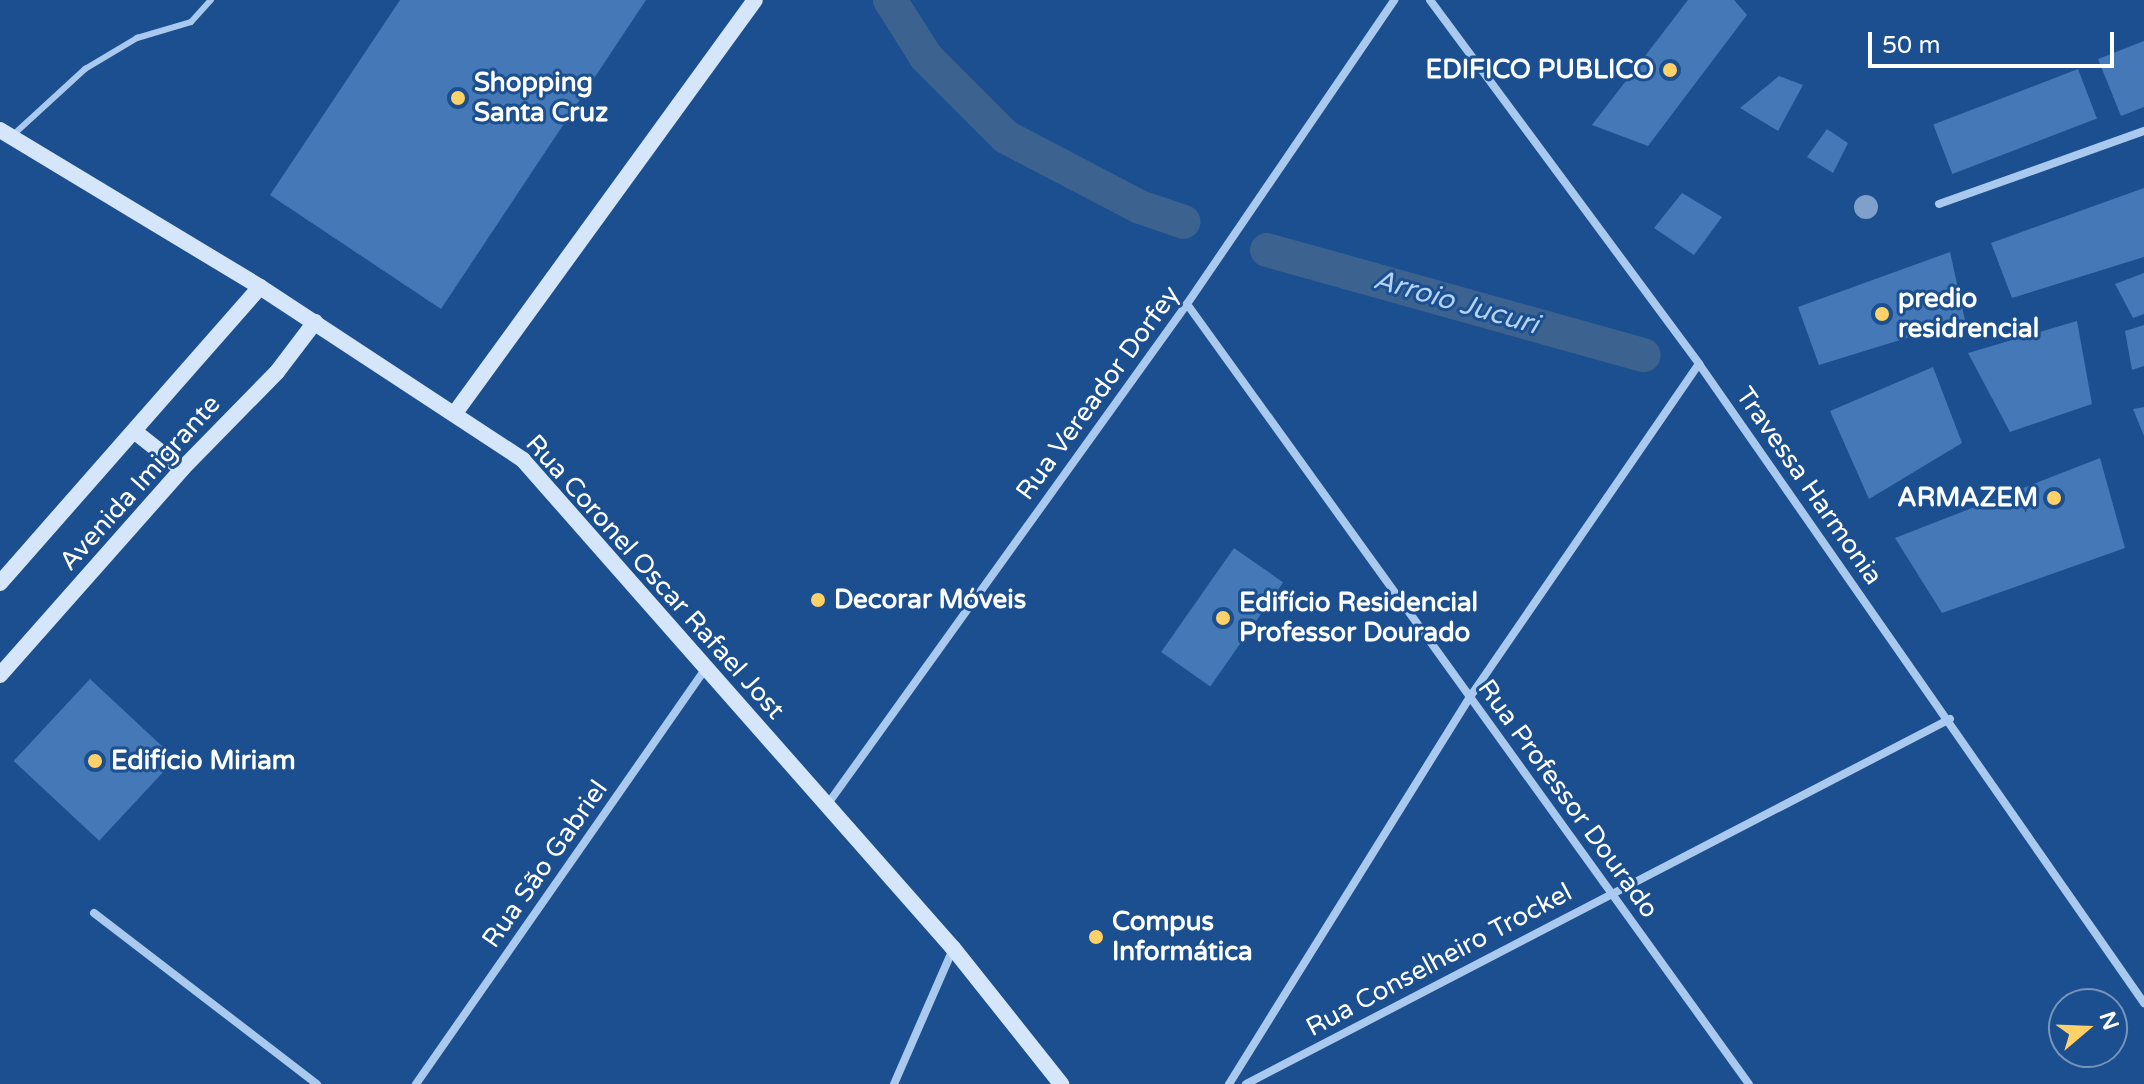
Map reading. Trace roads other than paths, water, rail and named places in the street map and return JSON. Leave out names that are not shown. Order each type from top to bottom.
[{"type":"street","points":[[455,413],[755,0]]},
{"type":"street","name":"Rua Vereador Dorfey","points":[[827,805],[1187,304],[1394,0]]},
{"type":"street","name":"Travessa Harmonia","points":[[1430,0],[1699,364],[1950,719],[2144,1003]]},
{"type":"street","points":[[1939,204],[2144,131]]},
{"type":"street","name":"Rua Coronel Oscar Rafael Jost","points":[[5,134],[260,287],[523,460],[953,948],[1061,1084]]},
{"type":"street","name":"Avenida Imigrante","points":[[0,583],[260,287]]},
{"type":"street","name":"Rua Professor Dourado","points":[[1187,304],[1749,1084]]},
{"type":"street","name":"Avenida Imigrante","points":[[0,675],[182,469],[277,372],[315,322]]},
{"type":"street","points":[[1229,1084],[1470,697],[1699,364]]},
{"type":"street","points":[[134,431],[182,469]]},
{"type":"street","name":"Rua São Gabriel","points":[[416,1084],[707,666]]},
{"type":"street","name":"Rua Conselheiro Trockel","points":[[1246,1084],[1950,719]]},
{"type":"street","points":[[94,913],[317,1084]]},
{"type":"street","points":[[894,1084],[953,948]]},
{"type":"lane","points":[[5,134],[85,69],[137,38],[191,22],[211,0]]},
{"type":"waterway","name":"Arroio Jucuri","points":[[890,0],[926,57],[1006,137],[1140,207],[1184,222]]},
{"type":"waterway","name":"Arroio Jucuri","points":[[1267,250],[1644,355]]},
{"type":"place","name":"EDIFICO PUBLICO","points":[[1670,70]]},
{"type":"place","name":"Shopping Santa Cruz","points":[[458,98]]},
{"type":"place","name":"predio residrencial","points":[[1882,314]]},
{"type":"place","name":"ARMAZEM","points":[[2054,498]]},
{"type":"place","name":"Decorar Móveis","points":[[818,600]]},
{"type":"place","name":"Edifício Residencial Professor Dourado","points":[[1223,618]]},
{"type":"place","name":"Edifício Miriam","points":[[95,761]]},
{"type":"place","name":"Compus Informática","points":[[1096,937]]}]
